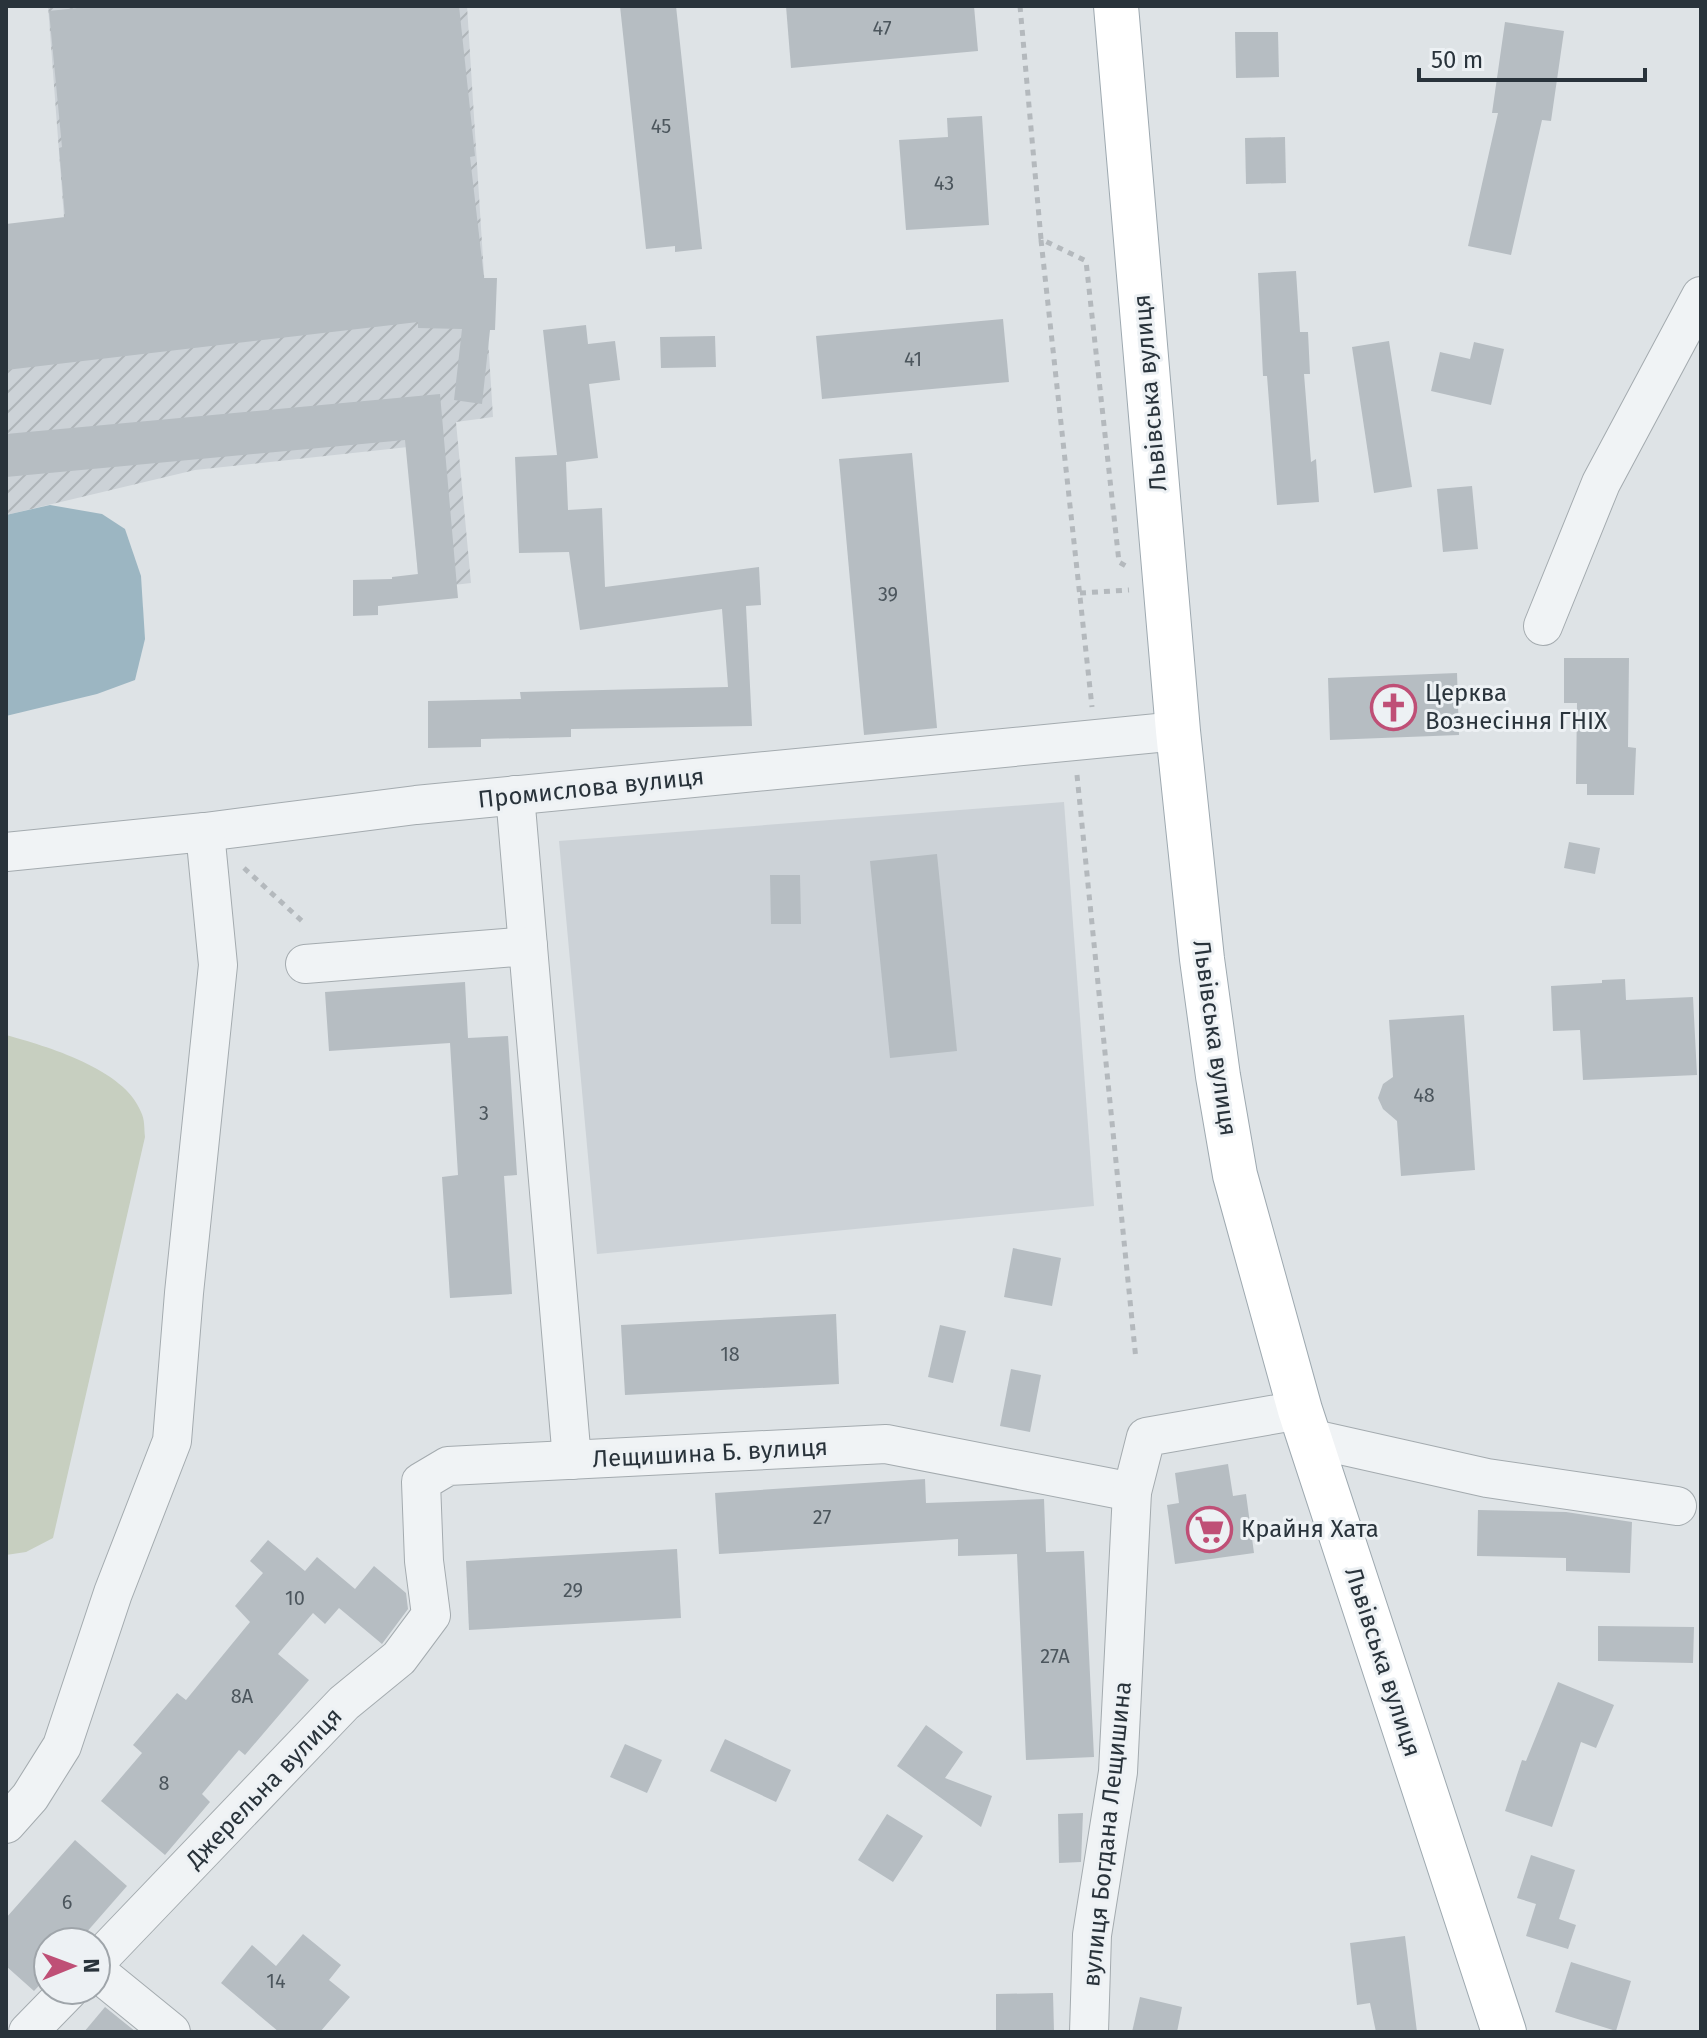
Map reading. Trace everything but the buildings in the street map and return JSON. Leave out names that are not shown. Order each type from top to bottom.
[{"type":"main road","name":"Львівська вулиця","points":[[1116,6],[1178,731],[1202,959],[1235,1175],[1305,1424],[1504,2032]]},
{"type":"street","points":[[1543,626],[1601,483],[1701,296]]},
{"type":"street","name":"Промислова вулиця","points":[[6,852],[205,832],[416,805],[1178,731]]},
{"type":"street","points":[[515,795],[572,1460]]},
{"type":"street","points":[[14,1801],[62,1746],[113,1593],[172,1441],[218,965],[205,832]]},
{"type":"street","points":[[305,964],[528,946]]},
{"type":"street","points":[[1132,1492],[1146,1437],[1305,1424],[1487,1478],[1677,1506]]},
{"type":"street","name":"Лещишина Б. вулиця","points":[[431,1615],[424,1561],[421,1482],[448,1466],[886,1444],[1132,1492]]},
{"type":"street","name":"вулиця Богдана Лещишина","points":[[1089,2032],[1092,1935],[1118,1772],[1132,1492]]},
{"type":"street","name":"Джерельна вулиця","points":[[112,1945],[344,1703],[399,1658],[431,1615]]},
{"type":"street","points":[[112,1984],[171,2032]]},
{"type":"street","points":[[28,2032],[53,2006]]},
{"type":"path","points":[[1020,6],[1041,239],[1080,593],[1085,741],[1136,1360]]},
{"type":"path","points":[[1041,239],[1086,261],[1119,562],[1166,588]]},
{"type":"path","points":[[1080,593],[1166,588]]},
{"type":"path","points":[[205,832],[302,921]]},
{"type":"shaded area","points":[[48,6],[467,6],[493,417],[456,422],[471,583],[419,589],[408,447],[195,470],[6,515],[6,228],[64,218]]},
{"type":"shaded area","points":[[1064,802],[1094,1206],[597,1254],[559,841]]},
{"type":"green space","points":[[6,1035],[62,1053],[119,1083],[141,1112],[145,1137],[53,1538],[26,1552],[6,1555]]},
{"type":"water","points":[[50,505],[102,514],[125,529],[141,576],[145,639],[135,680],[97,694],[6,716],[6,515]]},
{"type":"place","name":"Церква Вознесіння ГНІХ","points":[[1394,707]]},
{"type":"place","name":"Крайня Хата","points":[[1210,1529]]}]
